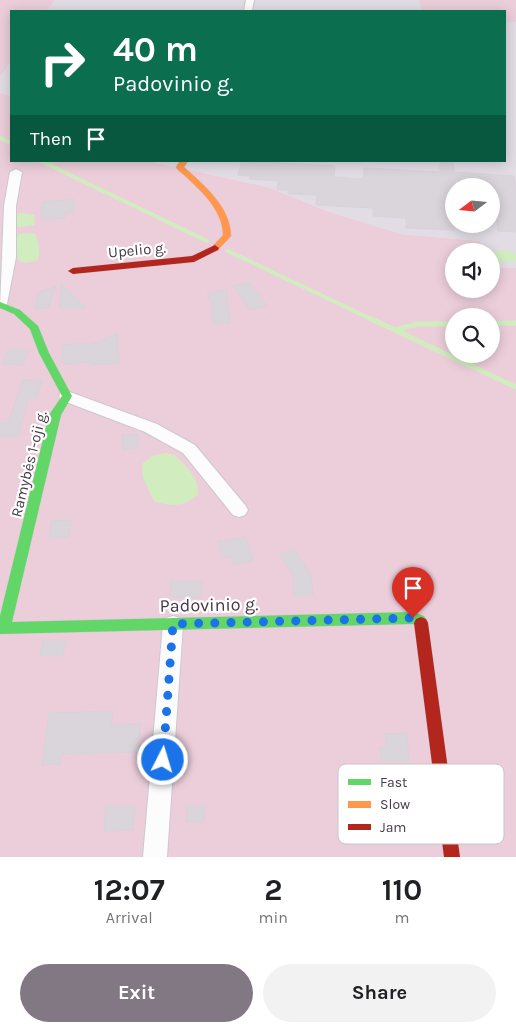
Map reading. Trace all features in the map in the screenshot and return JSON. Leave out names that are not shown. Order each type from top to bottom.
[{"type":"street","name":"Upelio g.","points":[[73,271],[194,259],[204,256],[225,240],[228,233],[227,225],[218,210],[180,167],[183,162]]},
{"type":"street","points":[[16,172],[10,206],[9,257],[0,304],[17,312],[34,328],[44,354],[67,396],[151,428],[189,449],[240,510]]},
{"type":"street","name":"Ramybės 1-oji g.","points":[[2,628],[54,415],[67,396]]},
{"type":"street","name":"Padovinio g.","points":[[2,628],[413,618],[419,620],[422,624],[440,764]]},
{"type":"street","points":[[155,857],[173,624]]},
{"type":"street","name":"Padovinio g.","points":[[450,844],[452,857]]},
{"type":"shaded area","points":[[0,0],[55,0],[48,10],[10,10],[10,63],[0,77]]},
{"type":"shaded area","points":[[55,0],[419,0],[421,10],[48,10]]},
{"type":"shaded area","points":[[419,0],[516,0],[516,22],[506,22],[506,10],[421,10]]},
{"type":"shaded area","points":[[506,22],[516,22],[516,268],[500,267],[500,243],[481,243],[480,241],[401,234],[327,211],[268,187],[154,162],[506,162]]},
{"type":"shaded area","points":[[10,63],[10,96],[0,93],[0,77]]},
{"type":"shaded area","points":[[0,93],[10,96],[10,162],[154,162],[268,187],[327,211],[401,234],[480,241],[481,243],[445,243],[445,298],[500,298],[500,267],[516,268],[516,857],[0,857]]},
{"type":"shaded area","points":[[21,213],[34,215],[35,225],[19,227],[15,225],[15,215]]},
{"type":"shaded area","points":[[18,234],[35,234],[39,255],[37,261],[25,263],[18,260],[16,239]]},
{"type":"shaded area","points":[[508,250],[516,254],[516,261],[500,262],[500,251]]},
{"type":"shaded area","points":[[167,453],[175,455],[195,478],[197,483],[198,495],[182,504],[172,505],[154,501],[143,478],[142,464],[154,455]]},
{"type":"building","points":[[242,162],[335,166],[334,177],[363,179],[364,168],[440,172],[440,162],[453,162],[454,172],[514,176],[516,188],[516,232],[500,231],[500,178],[445,178],[445,230],[406,228],[406,218],[373,216],[373,208],[316,205],[317,195],[288,194],[289,190],[277,190],[278,181],[249,179],[250,176],[238,175]]},
{"type":"building","points":[[74,199],[74,212],[64,213],[65,218],[41,220],[42,202]]},
{"type":"building","points":[[250,282],[267,306],[250,310],[233,286]]},
{"type":"building","points":[[61,283],[86,308],[60,308]]},
{"type":"building","points":[[56,286],[48,308],[35,309],[38,293]]},
{"type":"building","points":[[226,289],[230,323],[213,324],[211,301],[207,294]]},
{"type":"building","points":[[117,334],[119,363],[91,365],[91,362],[64,364],[62,360],[62,345],[87,343],[87,346]]},
{"type":"building","points":[[8,350],[29,350],[23,365],[3,364]]},
{"type":"building","points":[[23,380],[42,381],[36,398],[28,398],[18,437],[0,437],[0,423],[8,423]]},
{"type":"building","points":[[138,434],[138,448],[123,450],[122,435]]},
{"type":"building","points":[[71,520],[69,537],[49,538],[51,521]]},
{"type":"building","points":[[246,537],[253,561],[233,565],[231,557],[222,558],[218,542]]},
{"type":"building","points":[[294,549],[311,575],[313,596],[294,596],[293,575],[279,555]]},
{"type":"building","points":[[171,581],[202,581],[200,598],[170,597]]},
{"type":"building","points":[[43,641],[66,641],[63,656],[40,656]]},
{"type":"building","points":[[113,711],[111,725],[140,724],[139,752],[61,754],[60,764],[42,765],[49,713]]},
{"type":"building","points":[[407,733],[409,761],[382,761],[380,747],[387,747],[385,734]]},
{"type":"building","points":[[106,806],[135,806],[133,830],[104,831]]},
{"type":"building","points":[[187,806],[205,806],[204,822],[186,822]]},
{"type":"waterway","points":[[2,139],[0,138],[10,143]]},
{"type":"waterway","points":[[43,162],[207,241]]},
{"type":"waterway","points":[[228,251],[371,319]]},
{"type":"waterway","points":[[369,318],[516,387]]},
{"type":"waterway","points":[[500,323],[516,323]]},
{"type":"waterway","points":[[395,330],[418,324],[445,324]]},
{"type":"traffic: fast","points":[[0,305],[17,312],[34,328],[44,353],[67,396],[55,415],[4,628]]},
{"type":"traffic: fast","points":[[0,628],[413,618],[421,623]]},
{"type":"traffic: slow","points":[[183,162],[180,167],[211,198],[224,218],[227,236],[215,248]]},
{"type":"traffic: jam","points":[[73,271],[194,259],[215,248]]},
{"type":"traffic: jam","points":[[421,623],[440,764]]},
{"type":"traffic: jam","points":[[450,844],[452,857]]},
{"type":"route","points":[[163,760],[173,624],[413,618]]}]
